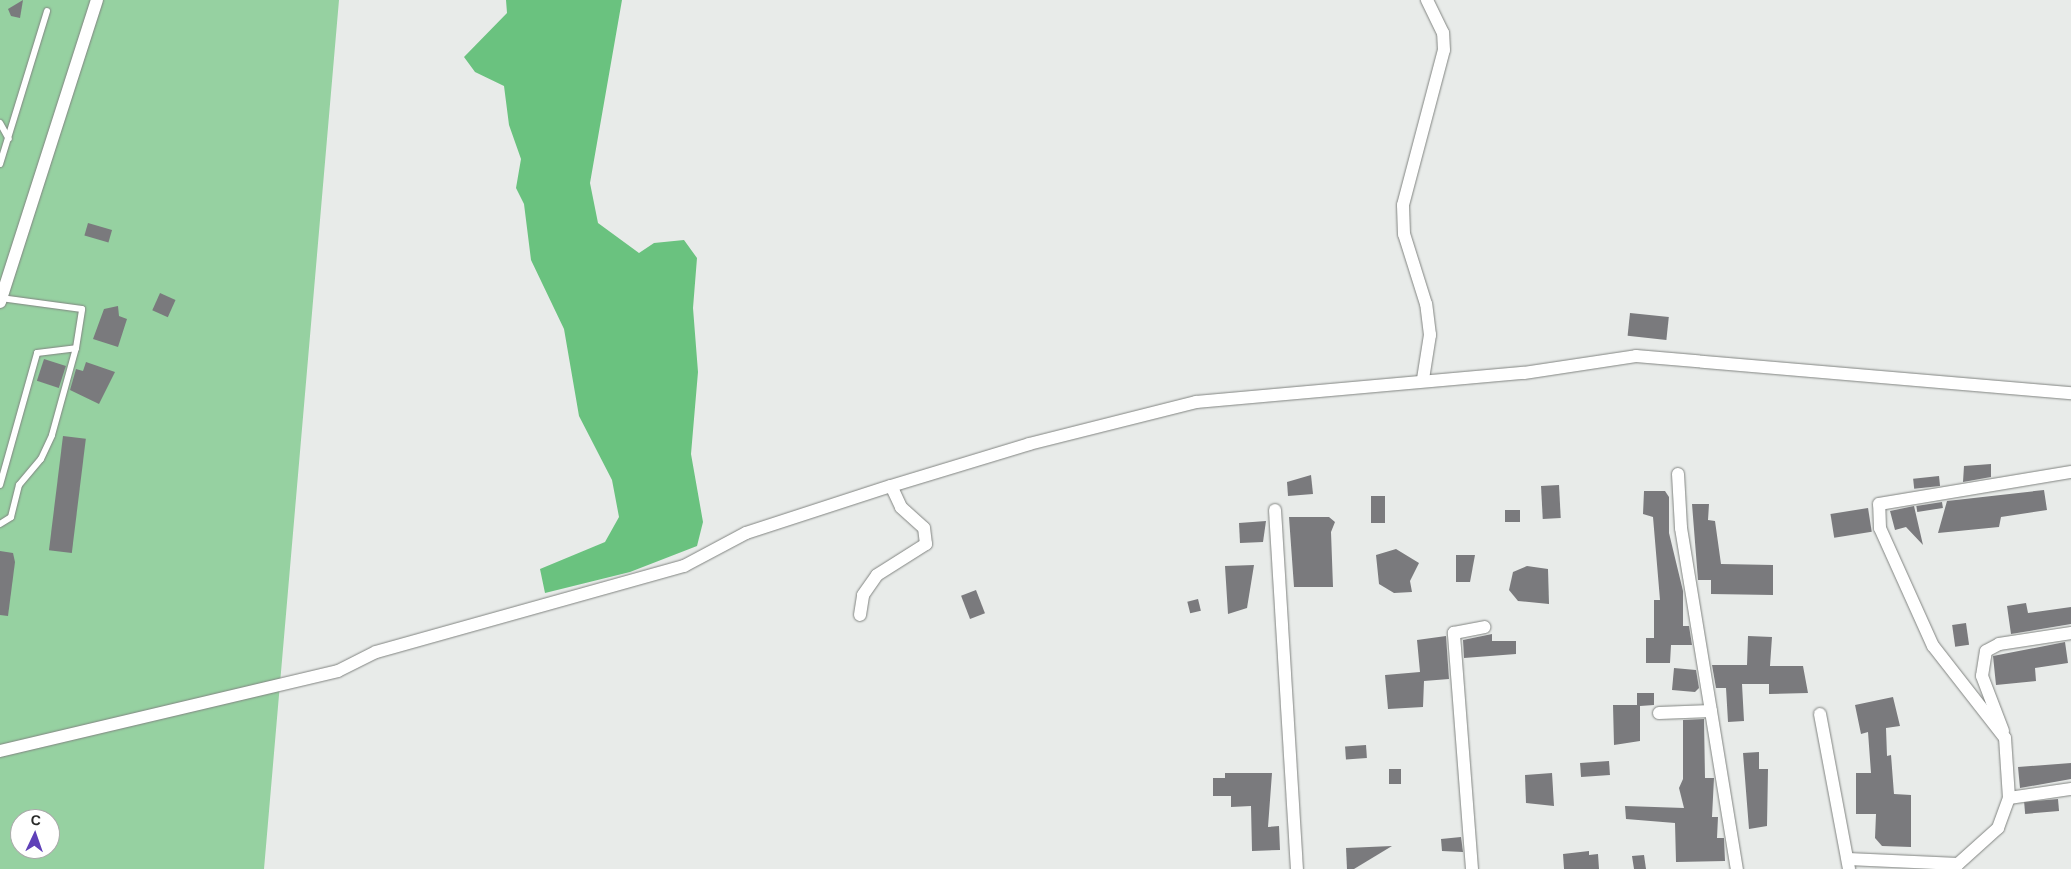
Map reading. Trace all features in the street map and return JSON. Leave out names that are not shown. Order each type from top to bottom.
[{"type":"street","points":[[1,300],[97,0]]},
{"type":"street","points":[[1423,379],[1430,335],[1426,304],[1404,234],[1403,205],[1444,50],[1443,33],[1427,0]]},
{"type":"street","points":[[0,750],[338,671],[376,652],[684,566],[746,533],[891,486],[1156,409],[1423,379],[1524,373],[1636,356],[1684,357],[1752,367],[2071,392]]},
{"type":"street","points":[[2005,738],[1933,646],[1907,595],[1876,512],[1879,504],[2071,472]]},
{"type":"street","points":[[1678,474],[1681,528],[1737,869]]},
{"type":"street","points":[[860,615],[863,595],[876,575],[926,544],[924,528],[901,507],[891,486]]},
{"type":"street","points":[[1275,510],[1297,869]]},
{"type":"street","points":[[1472,869],[1454,634],[1484,627]]},
{"type":"street","points":[[1820,714],[1848,864],[1958,864],[1998,828],[2009,798],[2005,738],[1982,676],[1986,651],[1999,644],[2071,633]]},
{"type":"street","points":[[1660,713],[1712,711]]},
{"type":"street","points":[[2009,798],[2071,789]]},
{"type":"lane","points":[[0,161],[9,139],[48,11]]},
{"type":"lane","points":[[0,123],[9,139]]},
{"type":"lane","points":[[0,524],[11,517],[18,485],[37,465],[52,435],[76,348],[82,309],[1,300]]},
{"type":"lane","points":[[0,486],[37,353],[76,348]]},
{"type":"green space","points":[[0,0],[339,0],[264,869],[0,869]]},
{"type":"green space","points":[[506,0],[622,0],[590,183],[598,223],[639,253],[654,243],[684,240],[697,258],[693,308],[698,372],[691,454],[703,522],[697,546],[630,572],[545,593],[540,569],[605,542],[619,517],[612,480],[579,416],[564,329],[531,260],[524,204],[516,188],[521,159],[509,125],[504,86],[475,72],[464,57],[507,13]]},
{"type":"building","points":[[23,0],[20,18],[11,16],[8,9]]},
{"type":"building","points":[[88,223],[112,230],[108,242],[84,235]]},
{"type":"building","points":[[160,293],[176,300],[168,317],[152,310]]},
{"type":"building","points":[[118,306],[119,316],[127,319],[118,347],[93,339],[104,309]]},
{"type":"building","points":[[1630,313],[1669,317],[1666,340],[1628,336]]},
{"type":"building","points":[[44,359],[66,366],[59,388],[37,381]]},
{"type":"building","points":[[86,362],[115,372],[99,404],[70,390],[76,369],[83,371]]},
{"type":"building","points":[[63,436],[86,439],[72,553],[49,550]]},
{"type":"building","points":[[1991,464],[1991,477],[1963,482],[1964,466]]},
{"type":"building","points":[[1311,475],[1313,494],[1288,496],[1287,482]]},
{"type":"building","points":[[1939,476],[1940,486],[1914,489],[1913,479]]},
{"type":"building","points":[[1559,485],[1561,518],[1543,519],[1541,486]]},
{"type":"building","points":[[2044,490],[2047,510],[2001,517],[1999,527],[1938,533],[1947,501]]},
{"type":"building","points":[[1644,491],[1665,491],[1669,497],[1669,533],[1683,591],[1683,626],[1689,626],[1692,645],[1671,645],[1670,663],[1646,663],[1646,638],[1654,638],[1654,600],[1660,600],[1653,517],[1643,514]]},
{"type":"building","points":[[1371,496],[1385,496],[1385,523],[1371,523]]},
{"type":"building","points":[[1942,502],[1943,508],[1917,512],[1916,506]]},
{"type":"building","points":[[1692,504],[1709,504],[1708,520],[1715,521],[1721,564],[1773,565],[1773,595],[1711,594],[1711,580],[1698,580]]},
{"type":"building","points":[[1914,506],[1923,545],[1906,527],[1895,530],[1890,511]]},
{"type":"building","points":[[1868,508],[1872,532],[1834,538],[1830,514]]},
{"type":"building","points":[[1505,510],[1520,510],[1520,522],[1505,522]]},
{"type":"building","points":[[1289,517],[1329,517],[1335,522],[1331,532],[1333,587],[1294,587]]},
{"type":"building","points":[[1266,521],[1263,542],[1240,543],[1239,523]]},
{"type":"building","points":[[1396,549],[1419,563],[1410,581],[1412,592],[1394,593],[1379,584],[1376,555]]},
{"type":"building","points":[[0,551],[13,553],[15,562],[8,616],[0,615]]},
{"type":"building","points":[[1456,555],[1475,555],[1470,582],[1456,582]]},
{"type":"building","points":[[1254,565],[1247,608],[1228,614],[1225,566]]},
{"type":"building","points":[[1527,566],[1548,569],[1549,604],[1518,601],[1509,590],[1513,572]]},
{"type":"building","points":[[976,590],[985,613],[970,619],[961,596]]},
{"type":"building","points":[[1198,599],[1201,611],[1190,613],[1187,602]]},
{"type":"building","points":[[2026,603],[2028,613],[2071,607],[2071,624],[2011,634],[2007,606]]},
{"type":"building","points":[[1966,623],[1969,645],[1955,647],[1952,625]]},
{"type":"building","points":[[1492,634],[1492,641],[1516,641],[1516,654],[1464,658],[1463,640]]},
{"type":"building","points":[[1446,636],[1449,679],[1424,681],[1423,707],[1388,709],[1385,675],[1420,672],[1417,640]]},
{"type":"building","points":[[1748,636],[1772,637],[1770,666],[1803,666],[1808,693],[1769,694],[1769,684],[1742,684],[1744,721],[1728,722],[1726,688],[1716,688],[1712,665],[1747,665]]},
{"type":"building","points":[[2065,642],[2068,663],[2035,668],[2036,681],[1996,685],[1993,656]]},
{"type":"building","points":[[1674,668],[1696,670],[1699,688],[1695,692],[1672,690]]},
{"type":"building","points":[[1637,693],[1654,693],[1654,705],[1640,706],[1640,741],[1614,745],[1613,705],[1637,705]]},
{"type":"building","points":[[1893,697],[1900,726],[1886,728],[1887,756],[1891,755],[1894,794],[1911,795],[1911,847],[1882,846],[1875,838],[1876,814],[1856,814],[1856,773],[1871,773],[1868,732],[1861,734],[1855,705]]},
{"type":"building","points":[[1704,719],[1705,778],[1714,778],[1712,817],[1718,817],[1717,838],[1724,838],[1725,861],[1676,862],[1675,823],[1626,819],[1625,806],[1684,808],[1679,788],[1683,779],[1683,720]]},
{"type":"building","points":[[1366,745],[1367,758],[1346,759],[1345,746]]},
{"type":"building","points":[[1759,752],[1759,769],[1768,769],[1767,826],[1749,829],[1743,753]]},
{"type":"building","points":[[1609,761],[1610,775],[1581,777],[1580,763]]},
{"type":"building","points":[[2071,763],[2071,779],[2020,788],[2018,767]]},
{"type":"building","points":[[1389,769],[1401,769],[1401,784],[1389,784]]},
{"type":"building","points":[[1225,773],[1272,773],[1268,827],[1279,826],[1280,850],[1252,851],[1251,806],[1231,807],[1231,796],[1213,796],[1213,778],[1225,778]]},
{"type":"building","points":[[1552,773],[1554,806],[1526,803],[1525,775]]},
{"type":"building","points":[[2058,799],[2059,811],[2025,814],[2024,802]]},
{"type":"building","points":[[1461,837],[1463,852],[1442,851],[1441,839]]},
{"type":"building","points":[[1392,846],[1354,869],[1347,869],[1346,848]]},
{"type":"building","points":[[1589,851],[1589,855],[1598,854],[1599,869],[1564,869],[1563,854]]},
{"type":"building","points":[[1644,855],[1646,869],[1634,869],[1632,856]]}]
